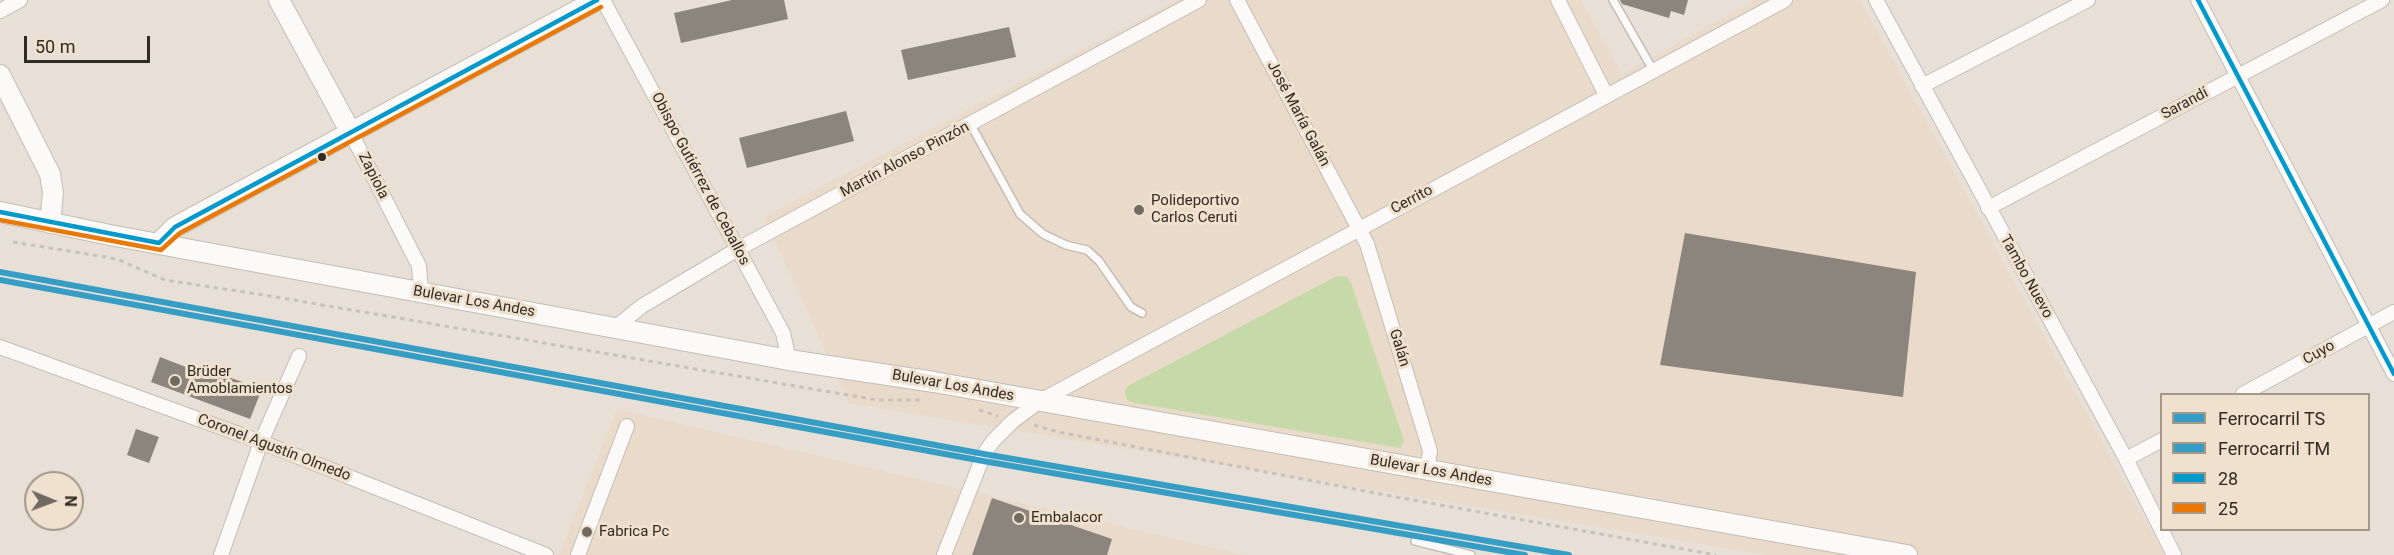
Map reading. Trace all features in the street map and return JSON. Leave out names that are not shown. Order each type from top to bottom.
[{"type":"main road","name":"Zapiola","points":[[279,0],[350,131]]},
{"type":"main road","points":[[159,243],[175,227],[597,0]]},
{"type":"main road","points":[[0,75],[50,174],[53,193],[50,223]]},
{"type":"main road","name":"Bulevar Los Andes","points":[[2,217],[50,223],[789,360],[1040,401],[1907,555]]},
{"type":"street","points":[[0,11],[20,0]]},
{"type":"street","name":"Obispo Gutiérrez de Ceballos","points":[[603,0],[783,333],[789,360]]},
{"type":"street","name":"Martín Alonso Pinzón","points":[[616,327],[642,306],[738,249],[1199,0]]},
{"type":"street","name":"José María Galán","points":[[1237,0],[1360,228]]},
{"type":"street","points":[[1558,0],[1606,95]]},
{"type":"street","name":"Cerrito","points":[[944,555],[984,454],[993,441],[1013,422],[1040,401],[1785,0]]},
{"type":"street","name":"Tambo Nuevo","points":[[1876,0],[2126,459],[2160,527]]},
{"type":"street","points":[[1922,86],[2088,0]]},
{"type":"street","points":[[2198,0],[2394,374]]},
{"type":"street","name":"Sarandí","points":[[1988,208],[2382,0]]},
{"type":"street","name":"Zapiola","points":[[350,131],[419,266],[421,292]]},
{"type":"street","name":"Galán","points":[[1360,228],[1368,244],[1430,451],[1427,470]]},
{"type":"street","name":"Cuyo","points":[[2245,393],[2394,312]]},
{"type":"street","name":"Coronel Agustín Olmedo","points":[[0,346],[261,442],[546,555]]},
{"type":"street","points":[[221,555],[261,442],[299,356]]},
{"type":"street","points":[[578,555],[627,426]]},
{"type":"street","points":[[2126,459],[2160,441]]},
{"type":"street","name":"Tambo Nuevo","points":[[2162,531],[2174,555]]},
{"type":"lane","points":[[1613,0],[1653,70]]},
{"type":"lane","points":[[971,125],[1020,214],[1043,234],[1066,245],[1087,250],[1099,261],[1131,307],[1142,313]]},
{"type":"lane","points":[[1415,541],[1456,554],[1471,555]]},
{"type":"path","points":[[13,242],[119,260],[165,280],[877,400],[926,400]]},
{"type":"path","points":[[970,408],[1013,422],[1058,432],[1368,492],[1716,555]]},
{"type":"shaded area","points":[[1177,0],[1581,0],[1622,74],[1755,0],[1860,0],[2164,555],[1768,555],[849,403],[764,217]]},
{"type":"shaded area","points":[[617,409],[1244,555],[559,555]]},
{"type":"green space","points":[[1337,276],[1347,277],[1351,283],[1404,441],[1400,448],[1127,400],[1125,391],[1128,386]]},
{"type":"building","points":[[732,0],[784,0],[788,19],[681,43],[674,13]]},
{"type":"building","points":[[1620,0],[1688,0],[1684,15],[1671,11],[1669,18],[1622,4]]},
{"type":"building","points":[[1009,27],[1016,57],[908,80],[901,50]]},
{"type":"building","points":[[846,111],[854,141],[747,168],[739,138]]},
{"type":"building","points":[[1685,233],[1916,272],[1903,397],[1660,365]]},
{"type":"building","points":[[160,357],[217,379],[220,374],[262,389],[250,419],[151,382]]},
{"type":"building","points":[[136,429],[159,437],[149,463],[127,455]]},
{"type":"building","name":"Embalacor","points":[[992,498],[1112,539],[1107,555],[972,555]]},
{"type":"rail line","name":"TS","points":[[0,272],[984,454],[1569,555]]},
{"type":"rail line","name":"TM","points":[[0,280],[983,461],[1525,555]]},
{"type":"transit line","name":"28","points":[[0,212],[159,243],[175,227],[597,0]]},
{"type":"transit line","name":"28","points":[[2198,0],[2394,374]]},
{"type":"transit line","name":"25","points":[[0,220],[161,250],[180,233],[601,7]]},
{"type":"place","name":"Polideportivo Carlos Ceruti","points":[[1139,210]]},
{"type":"place","name":"Brüder Amoblamientos","points":[[175,381]]},
{"type":"place","name":"Embalacor","points":[[1019,518]]},
{"type":"place","name":"Fabrica Pc","points":[[587,532]]}]
